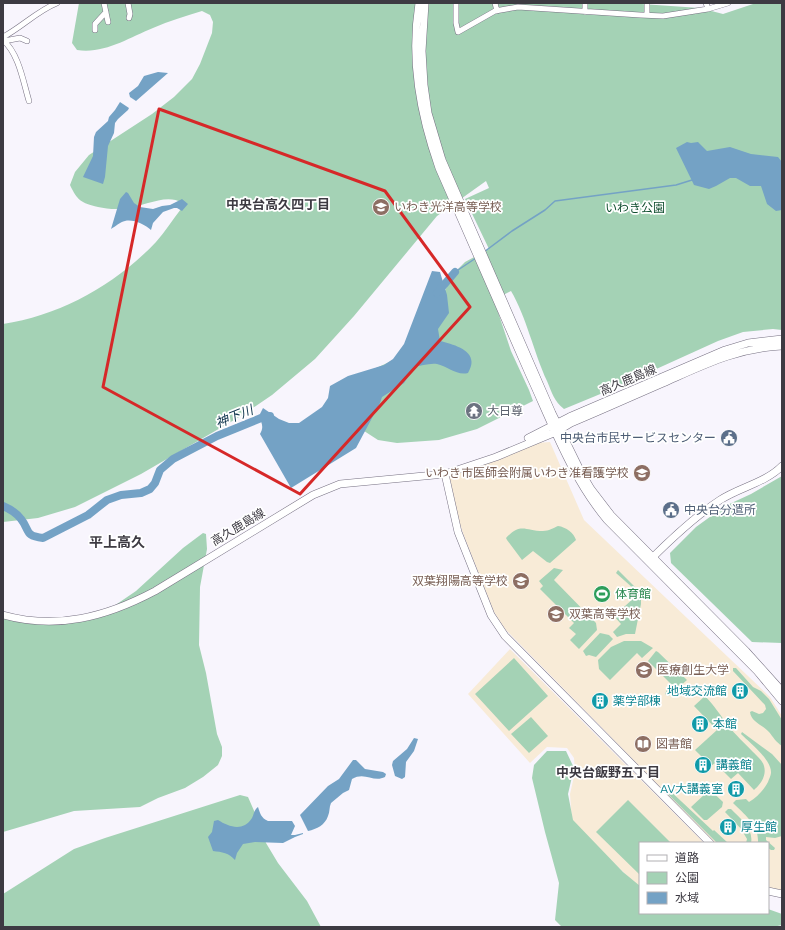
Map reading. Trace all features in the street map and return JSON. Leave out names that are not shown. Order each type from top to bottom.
[{"type":"street","points":[[3,39],[44,9],[57,3]]},
{"type":"street","points":[[104,3],[108,22]]},
{"type":"street","points":[[128,3],[130,14],[129,18]]},
{"type":"street","points":[[419,3],[416,42],[423,117],[438,168],[557,427],[575,474],[607,520],[651,559],[746,651],[782,691]]},
{"type":"street","points":[[420,79],[425,3]]},
{"type":"street","points":[[456,3],[456,23],[458,32],[497,11],[535,5],[585,12],[663,16],[708,9],[728,3]]},
{"type":"street","points":[[495,3],[497,11]]},
{"type":"street","points":[[585,3],[585,12]]},
{"type":"street","points":[[647,3],[647,15]]},
{"type":"street","points":[[706,3],[708,9]]},
{"type":"street","points":[[94,30],[95,24],[106,12]]},
{"type":"street","points":[[3,39],[20,38],[27,41]]},
{"type":"street","points":[[3,39],[8,44],[14,55],[30,101]]},
{"type":"street","name":"高久鹿島線","points":[[3,615],[14,618],[50,621],[72,620],[110,612],[155,591],[313,495],[329,488],[340,484],[444,474],[490,459],[725,350],[748,343],[782,339]]},
{"type":"street","name":"高久鹿島線","points":[[557,427],[734,353],[762,347],[782,346]]},
{"type":"street","points":[[651,559],[701,513],[721,499],[760,481],[782,466]]},
{"type":"street","points":[[444,474],[458,532],[491,615],[505,636],[709,842]]},
{"type":"street","points":[[651,559],[757,671],[782,701]]},
{"type":"street","points":[[769,891],[782,894]]},
{"type":"highlighted area","points":[[159,109],[385,191],[470,307],[300,494],[103,387]]},
{"type":"shaded area","name":"医療創生大学","points":[[550,442],[584,520],[770,697],[782,716],[782,891],[769,888],[769,842],[714,842],[505,629],[494,612],[464,536],[448,476],[498,460],[536,443]]},
{"type":"shaded area","points":[[510,649],[703,842],[639,842],[639,887],[572,823],[570,794],[575,772],[574,758],[567,748],[547,747],[530,763],[468,694]]},
{"type":"green space","name":"いわき公園","points":[[79,3],[627,3],[700,8],[723,14],[756,3],[782,3],[782,330],[773,329],[743,332],[718,341],[564,409],[552,393],[521,312],[511,291],[497,298],[496,306],[511,351],[533,401],[477,429],[439,440],[397,443],[378,440],[361,429],[370,371],[404,355],[444,293],[452,275],[465,262],[489,249],[465,199],[489,188],[486,181],[437,216],[354,316],[315,359],[272,395],[241,416],[141,474],[75,507],[38,518],[3,522],[3,324],[25,320],[46,313],[86,296],[105,284],[140,258],[163,234],[181,209],[182,203],[170,199],[124,209],[98,207],[80,200],[70,185],[75,172],[89,155],[152,114],[174,97],[192,79],[200,64],[212,33],[213,22],[210,15],[202,11],[165,23],[107,47],[87,51],[77,50],[72,43]]},
{"type":"green space","points":[[782,476],[782,643],[752,642],[671,563],[670,553],[696,527],[725,506],[751,494]]},
{"type":"green space","points":[[558,526],[569,531],[576,540],[550,563],[533,551],[522,560],[506,538],[516,530],[523,528],[545,531]]},
{"type":"green space","points":[[203,533],[206,534],[207,549],[200,587],[199,645],[206,673],[217,734],[222,747],[222,756],[218,765],[203,777],[185,788],[158,798],[140,807],[74,811],[3,832],[3,616],[47,620],[93,614],[114,606],[136,591],[183,548]]},
{"type":"green space","points":[[554,568],[563,570],[554,580],[596,623],[597,630],[579,649],[570,640],[576,634],[569,628],[574,623],[540,589],[543,586],[539,581]]},
{"type":"green space","points":[[618,570],[638,590],[641,596],[641,604],[635,634],[626,634],[617,637],[613,632],[621,624],[614,616],[635,597],[634,589],[616,573]]},
{"type":"green space","points":[[600,633],[609,635],[613,639],[596,657],[589,655],[586,656],[583,651]]},
{"type":"green space","points":[[624,641],[641,641],[653,648],[642,658],[637,653],[610,680],[599,669],[598,660],[611,647]]},
{"type":"green space","points":[[656,651],[687,680],[669,696],[665,694],[670,683],[648,661]]},
{"type":"green space","points":[[514,658],[548,696],[509,731],[475,694]]},
{"type":"green space","points":[[733,668],[736,668],[753,687],[761,691],[769,699],[782,720],[782,746],[751,715],[750,712],[752,711],[759,714],[763,713],[766,709],[765,705],[733,671]]},
{"type":"green space","points":[[705,696],[734,732],[763,764],[765,770],[764,777],[759,786],[754,790],[738,773],[731,779],[715,763],[711,766],[695,750],[717,730],[694,706]]},
{"type":"green space","points":[[531,717],[548,736],[529,753],[511,734]]},
{"type":"green space","points":[[742,732],[772,754],[782,765],[782,836],[775,838],[766,837],[766,840],[768,842],[758,842],[756,830],[750,820],[733,803],[736,800],[746,799],[749,802],[755,798],[768,782],[771,774],[768,763],[764,757],[741,734]]},
{"type":"green space","points":[[547,751],[566,751],[574,768],[568,794],[573,820],[623,872],[639,885],[639,914],[769,914],[769,909],[782,914],[782,925],[773,927],[562,927],[555,920],[559,883],[532,778],[534,765]]},
{"type":"green space","points":[[705,785],[723,802],[722,807],[707,820],[704,820],[691,807],[706,793],[702,788]]},
{"type":"green space","points":[[663,786],[666,787],[727,842],[716,842],[664,790]]},
{"type":"green space","points":[[240,795],[248,797],[266,843],[278,863],[307,901],[321,927],[3,927],[3,894],[74,849]]},
{"type":"green space","points":[[628,800],[670,842],[639,842],[639,874],[596,832]]},
{"type":"green space","points":[[728,809],[731,809],[746,824],[750,833],[751,842],[746,842],[745,833],[725,812]]},
{"type":"green space","points":[[769,843],[775,848],[774,850],[769,849]]},
{"type":"water","points":[[158,72],[168,73],[136,101],[130,97],[129,93],[138,86],[144,76]]},
{"type":"water","points":[[120,102],[129,108],[115,123],[114,133],[108,146],[103,184],[83,177],[93,156],[94,137],[96,132],[108,121],[109,117]]},
{"type":"water","points":[[687,142],[698,142],[707,151],[730,147],[751,154],[778,157],[782,162],[782,210],[776,211],[767,204],[761,186],[750,186],[736,178],[730,178],[709,189],[694,185],[676,148]]},
{"type":"water","points":[[126,192],[134,203],[140,207],[153,209],[170,205],[182,199],[188,204],[182,211],[174,208],[163,212],[153,223],[151,230],[146,226],[132,221],[121,222],[111,229],[120,199]]},
{"type":"water","points":[[432,271],[440,272],[447,295],[449,313],[438,329],[440,341],[459,347],[469,354],[471,365],[468,373],[464,374],[456,372],[437,364],[414,367],[404,383],[382,397],[356,448],[291,488],[260,434],[262,425],[259,416],[263,408],[279,419],[289,423],[299,423],[322,407],[328,398],[330,386],[348,376],[384,365],[393,359],[404,344]]},
{"type":"water","points":[[414,738],[418,739],[414,751],[406,762],[405,777],[402,779],[395,776],[392,765],[393,761],[407,749]]},
{"type":"water","points":[[353,760],[356,760],[365,769],[383,772],[386,774],[385,777],[377,779],[361,776],[352,779],[349,790],[331,803],[329,814],[325,822],[317,828],[308,831],[300,815],[328,786],[339,779]]},
{"type":"water","points":[[258,807],[262,817],[268,821],[292,821],[295,826],[291,835],[303,834],[283,843],[255,842],[243,844],[237,853],[235,860],[225,853],[213,851],[208,837],[212,832],[214,821],[218,820],[227,825],[240,827],[252,818]]},
{"type":"waterway","points":[[484,252],[512,231],[545,210],[555,201],[676,185],[692,180]]},
{"type":"waterway","points":[[455,272],[476,258]]},
{"type":"waterway","name":"神下川","points":[[437,293],[455,272]]},
{"type":"waterway","name":"神下川","points":[[3,506],[17,514],[30,534],[43,538],[88,515],[107,500],[121,495],[141,493],[150,489],[155,483],[160,470],[173,459],[217,436],[266,416],[270,416]]},
{"type":"place","name":"いわき光洋高等学校","points":[[381,207]]},
{"type":"place","name":"大日尊","points":[[474,411]]},
{"type":"place","name":"中央台市民サービスセンター","points":[[729,438]]},
{"type":"place","name":"いわき市医師会附属いわき准看護学校","points":[[642,473]]},
{"type":"place","name":"中央台分遣所","points":[[671,510]]},
{"type":"place","name":"双葉翔陽高等学校","points":[[521,581]]},
{"type":"place","name":"体育館","points":[[602,594]]},
{"type":"place","name":"双葉高等学校","points":[[556,614]]},
{"type":"place","name":"医療創生大学","points":[[644,670]]},
{"type":"place","name":"地域交流館","points":[[740,691]]},
{"type":"place","name":"薬学部棟","points":[[600,701]]},
{"type":"place","name":"本館","points":[[700,724]]},
{"type":"place","name":"図書館","points":[[643,744]]},
{"type":"place","name":"講義館","points":[[703,765]]},
{"type":"place","name":"AV大講義室","points":[[736,789]]},
{"type":"place","name":"厚生館","points":[[728,827]]},
{"type":"district","name":"中央台高久四丁目","points":[[278,204]]},
{"type":"district","name":"平上高久","points":[[117,542]]},
{"type":"district","name":"中央台飯野五丁目","points":[[608,772]]}]
